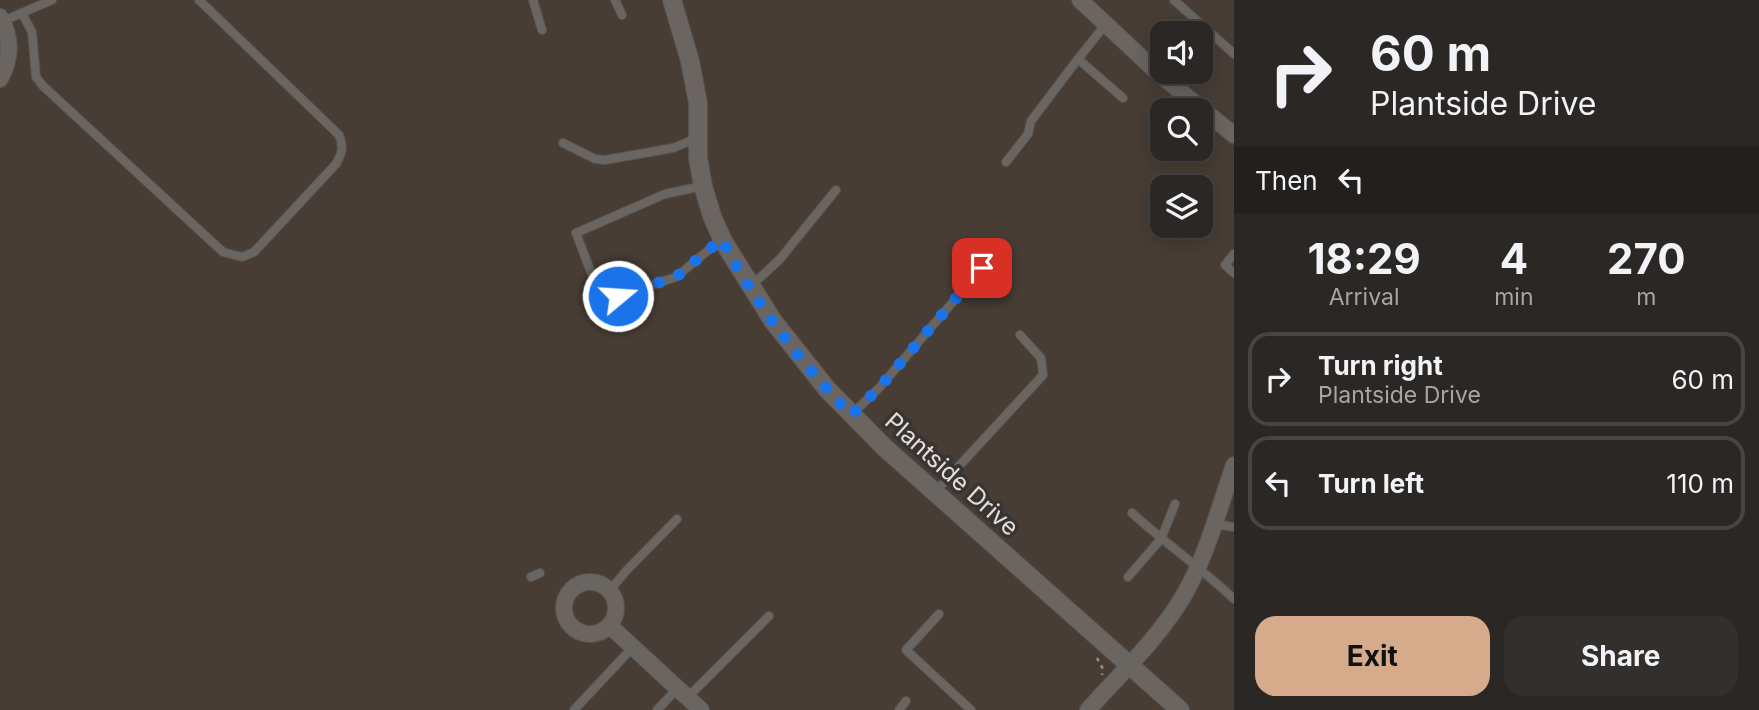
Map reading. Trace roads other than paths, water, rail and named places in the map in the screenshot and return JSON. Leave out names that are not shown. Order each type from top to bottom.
[{"type":"street","name":"Plantside Drive","points":[[672,0],[690,61],[698,103],[697,138],[703,186],[722,239],[749,286],[793,348],[851,415],[1180,710]]},
{"type":"street","points":[[1080,0],[1158,73],[1234,135]]},
{"type":"street","points":[[0,79],[6,67],[9,44],[1,19]]},
{"type":"street","points":[[1088,710],[1167,620],[1183,597],[1199,566],[1234,465]]},
{"type":"street","points":[[590,581],[603,584],[610,590],[617,606],[610,626],[596,634],[577,631],[567,621],[564,608],[567,595],[573,587],[590,581]]},
{"type":"street","points":[[610,626],[701,710]]},
{"type":"lane","points":[[1,19],[52,0]]},
{"type":"lane","points":[[22,13],[32,32],[36,77],[43,86],[223,252],[242,257],[254,252],[335,164],[342,153],[343,144],[339,135],[199,0]]},
{"type":"lane","points":[[533,0],[542,30]]},
{"type":"lane","points":[[615,0],[622,15]]},
{"type":"lane","points":[[1174,0],[1234,54]]},
{"type":"lane","points":[[1006,162],[1028,134],[1031,121],[1105,25]]},
{"type":"lane","points":[[1078,60],[1124,99]]},
{"type":"lane","points":[[564,143],[595,159],[605,160],[673,148],[697,138]]},
{"type":"lane","points":[[703,186],[665,194],[576,233],[594,280],[618,296],[676,277],[722,239]]},
{"type":"lane","points":[[749,286],[780,259],[836,190]]},
{"type":"lane","points":[[1234,254],[1225,265],[1234,273]]},
{"type":"lane","points":[[851,415],[879,388],[982,268]]},
{"type":"lane","points":[[935,492],[1043,375],[1041,358],[1020,335]]},
{"type":"lane","points":[[1128,577],[1161,539],[1175,504]]},
{"type":"lane","points":[[1132,513],[1161,539],[1199,566],[1234,599]]},
{"type":"lane","points":[[610,590],[677,519]]},
{"type":"lane","points":[[1213,524],[1234,527]]},
{"type":"lane","points":[[531,577],[540,573]]},
{"type":"lane","points":[[939,614],[906,650],[971,710]]},
{"type":"lane","points":[[657,710],[683,693],[769,615]]},
{"type":"lane","points":[[574,710],[633,647]]},
{"type":"lane","points":[[899,710],[906,701]]}]
